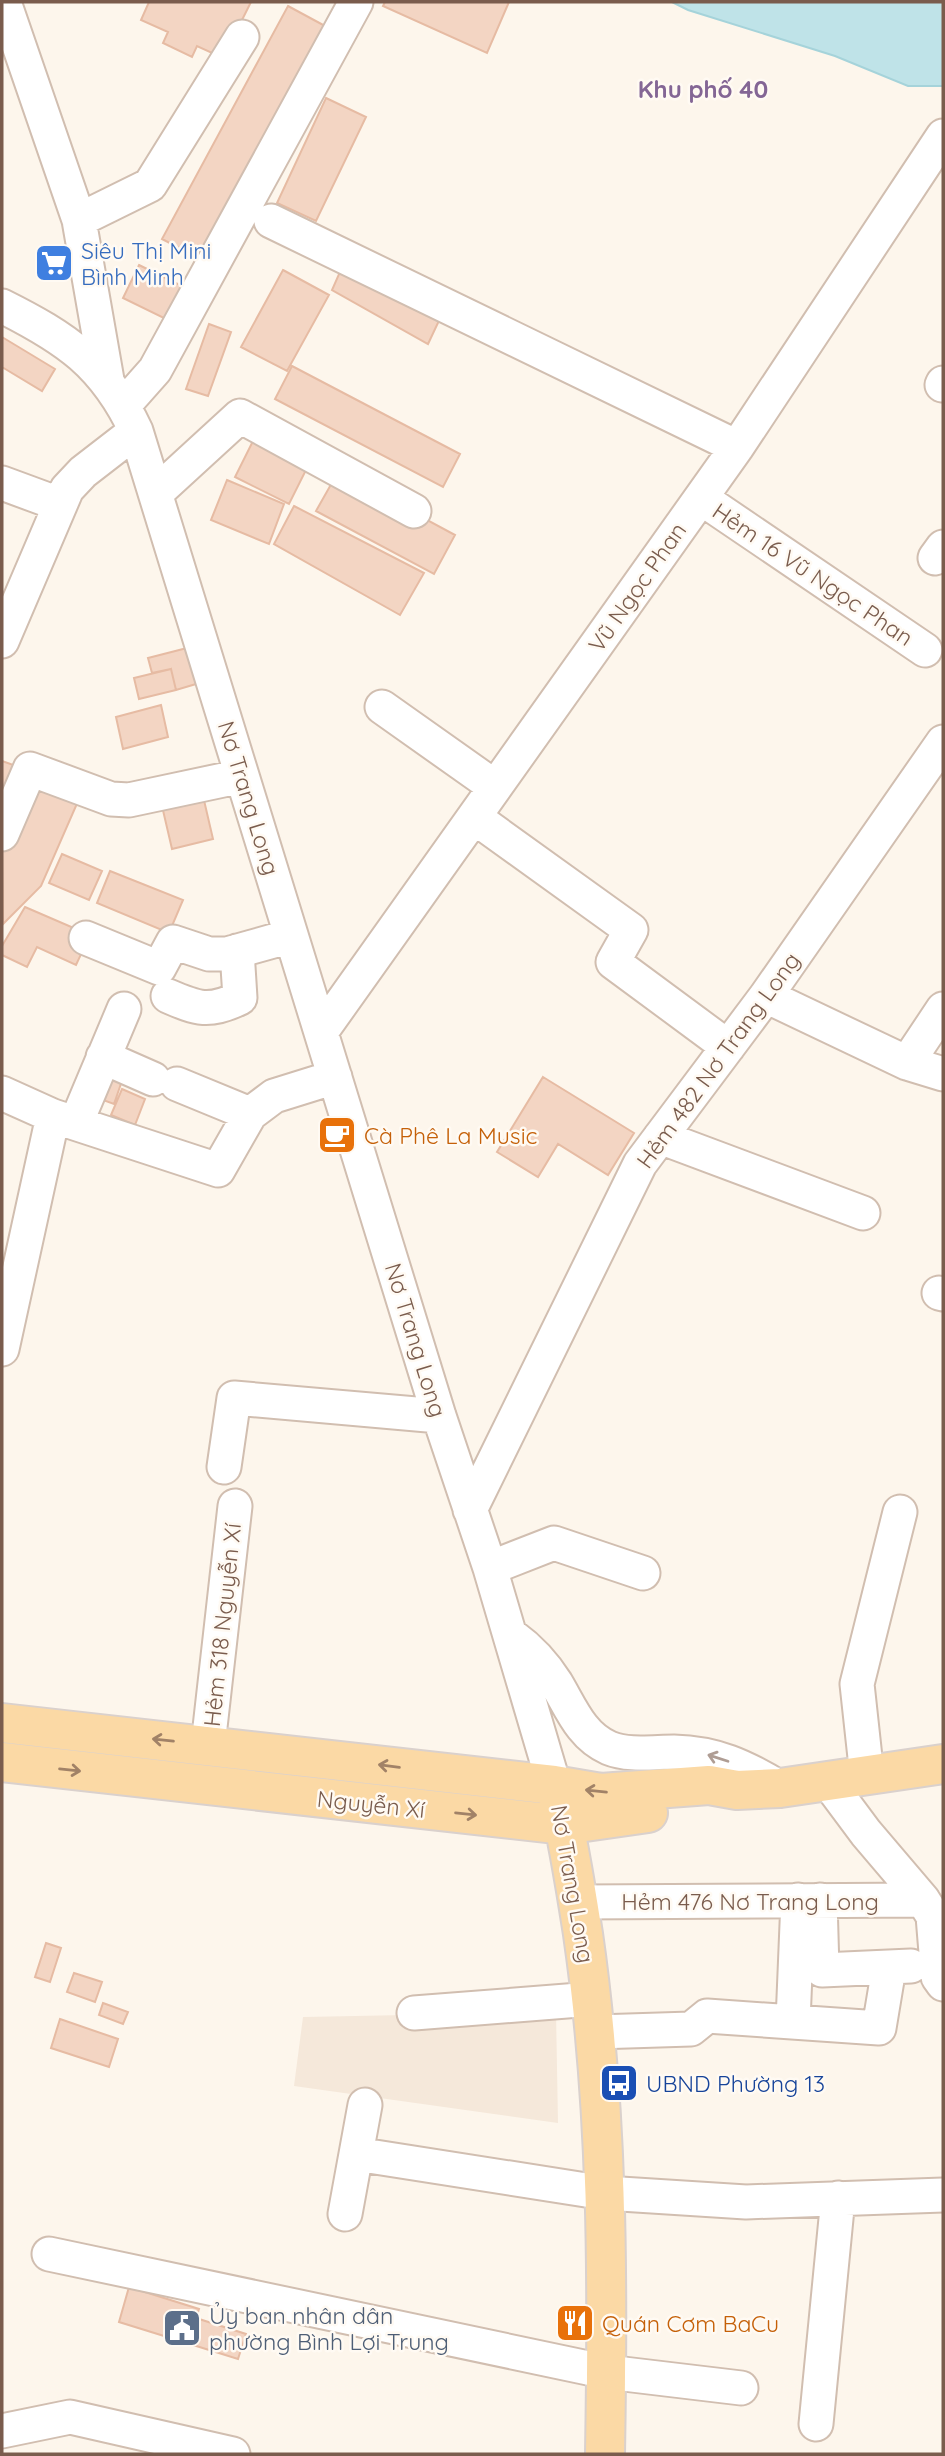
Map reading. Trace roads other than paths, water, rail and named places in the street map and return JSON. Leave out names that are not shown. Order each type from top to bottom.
[{"type":"main road","name":"Nguyễn Xí","points":[[2,1723],[554,1785],[601,1793],[709,1785],[737,1790],[779,1788],[943,1764]]},
{"type":"main road","name":"Nguyễn Xí","points":[[2,1762],[564,1825],[710,1804],[737,1790]]},
{"type":"main road","name":"Nơ Trang Long","points":[[554,1785],[578,1902],[594,2015],[605,2193],[605,2454]]},
{"type":"street","points":[[4,2],[79,220],[122,405]]},
{"type":"street","points":[[2,641],[59,504],[122,405],[155,370],[356,2]]},
{"type":"street","points":[[79,220],[150,184],[242,37]]},
{"type":"street","name":"Vũ Ngọc Phan","points":[[321,1032],[737,447],[943,136]]},
{"type":"street","points":[[271,221],[737,447]]},
{"type":"street","name":"Nơ Trang Long","points":[[2,306],[86,357],[122,405],[156,493],[439,1416],[491,1568],[554,1785]]},
{"type":"street","points":[[156,493],[240,416],[414,511]]},
{"type":"street","points":[[2,483],[59,504]]},
{"type":"street","name":"Hẻm 16 Vũ Ngọc Phan","points":[[701,498],[925,650]]},
{"type":"street","points":[[382,706],[495,787]]},
{"type":"street","name":"Hẻm 482 Nơ Trang Long","points":[[470,1510],[640,1164],[766,996],[943,742]]},
{"type":"street","points":[[2,834],[30,769],[111,799],[129,800],[242,776]]},
{"type":"street","points":[[474,817],[631,930],[613,961],[728,1047]]},
{"type":"street","points":[[86,938],[159,968],[173,942],[209,954],[227,954],[291,936]]},
{"type":"street","points":[[168,996],[195,1007],[210,1008],[240,998],[237,951]]},
{"type":"street","points":[[766,996],[908,1063],[943,1073]]},
{"type":"street","points":[[2,1349],[64,1120],[103,1057],[124,1009]]},
{"type":"street","points":[[908,1063],[943,1009]]},
{"type":"street","points":[[103,1057],[250,1114]]},
{"type":"street","points":[[2,1093],[64,1120],[218,1170],[250,1114],[274,1096],[335,1077]]},
{"type":"street","points":[[660,1137],[863,1213]]},
{"type":"street","points":[[224,1467],[234,1398],[439,1416]]},
{"type":"street","name":"Hẻm 318 Nguyễn Xí","points":[[208,1745],[235,1506]]},
{"type":"street","points":[[867,1776],[857,1684],[900,1511]]},
{"type":"street","points":[[491,1568],[554,1544],[643,1573]]},
{"type":"street","points":[[511,1635],[532,1651],[590,1737],[611,1749],[706,1755],[746,1768],[779,1788]]},
{"type":"street","points":[[809,1900],[822,1970],[889,1968],[940,1974],[933,1916],[828,1782]]},
{"type":"street","points":[[793,2022],[809,1900]]},
{"type":"street","name":"Hẻm 476 Nơ Trang Long","points":[[578,1902],[923,1900]]},
{"type":"street","points":[[414,2013],[594,2015],[691,2029],[707,2015],[879,2028],[889,1968]]},
{"type":"street","points":[[345,2214],[365,2105]]},
{"type":"street","points":[[356,2154],[605,2193],[746,2202],[943,2194]]},
{"type":"street","points":[[816,2424],[838,2198]]},
{"type":"street","points":[[49,2254],[607,2372],[741,2388]]},
{"type":"street","points":[[2,2431],[69,2417],[233,2454]]},
{"type":"water","points":[[672,2],[943,2],[943,86],[908,86],[835,56],[688,10]]},
{"type":"place","name":"Siêu Thị Mini Bình Minh","points":[[54,263]]},
{"type":"place","name":"Cà Phê La Music","points":[[337,1135]]},
{"type":"place","name":"UBND Phường 13","points":[[619,2083]]},
{"type":"place","name":"Quán Cơm BaCu","points":[[575,2323]]},
{"type":"place","name":"Ủy ban nhân dân phường Bình Lợi Trung","points":[[182,2328]]},
{"type":"district","name":"Khu phố 40","points":[[703,89]]}]
